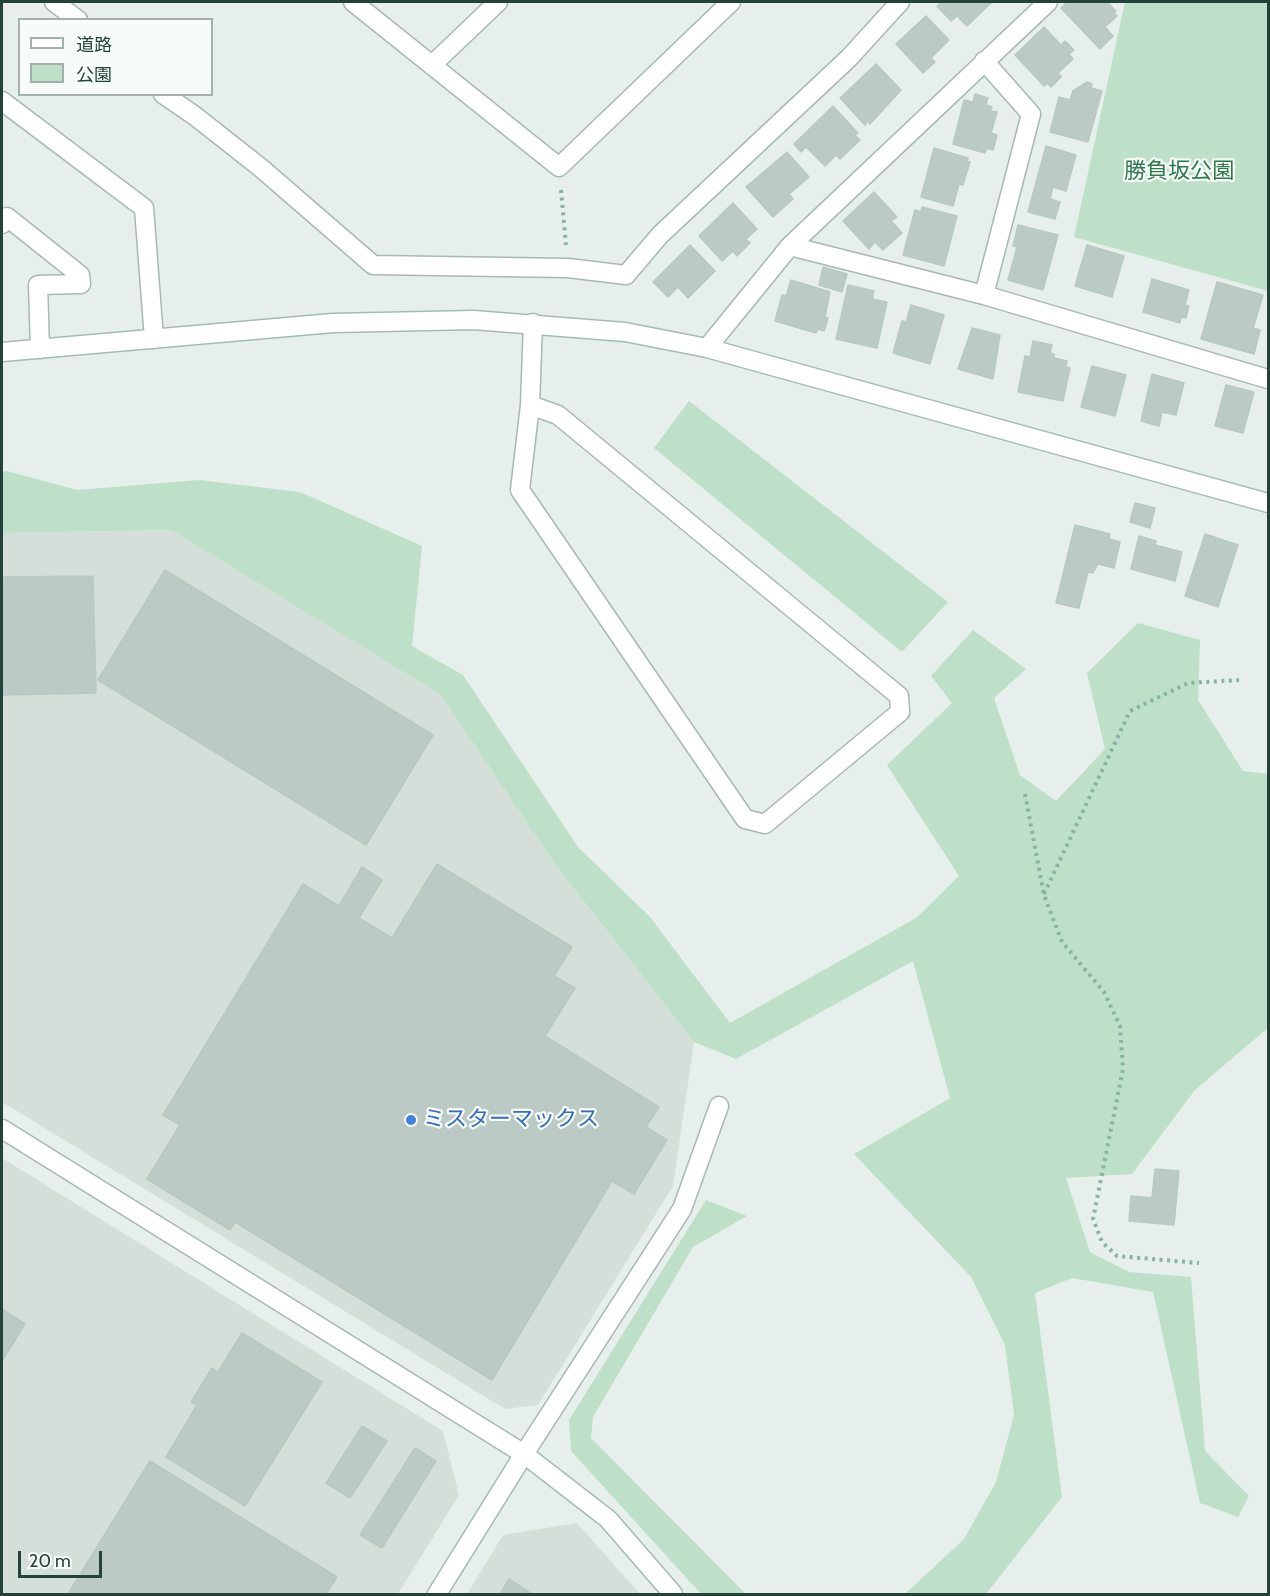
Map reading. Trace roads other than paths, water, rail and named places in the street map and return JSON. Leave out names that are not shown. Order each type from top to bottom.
[{"type":"street","points":[[54,2],[75,18]]},
{"type":"street","points":[[353,2],[559,167],[731,2]]},
{"type":"street","points":[[433,64],[498,2]]},
{"type":"street","points":[[166,96],[261,168],[373,265],[568,268],[626,275],[660,235],[849,58],[900,2]]},
{"type":"street","points":[[707,348],[790,246],[1048,2]]},
{"type":"street","points":[[984,61],[1031,114],[984,295]]},
{"type":"street","points":[[2,101],[144,208],[154,339]]},
{"type":"street","points":[[2,224],[8,217],[80,275],[81,284],[38,285],[40,349]]},
{"type":"street","points":[[790,246],[984,295],[1269,379]]},
{"type":"street","points":[[2,352],[333,323],[473,320],[533,322],[625,332],[707,348],[1269,503]]},
{"type":"street","points":[[530,405],[558,415],[899,696],[900,712],[765,824],[745,819],[520,490],[530,405],[533,322]]},
{"type":"street","points":[[437,1594],[682,1209],[719,1106]]},
{"type":"street","points":[[2,1129],[524,1454],[608,1519],[673,1594]]},
{"type":"place","name":"ミスターマックス","points":[[411,1120]]},
{"type":"park label","name":"勝負坂公園","points":[[1179,172]]}]
